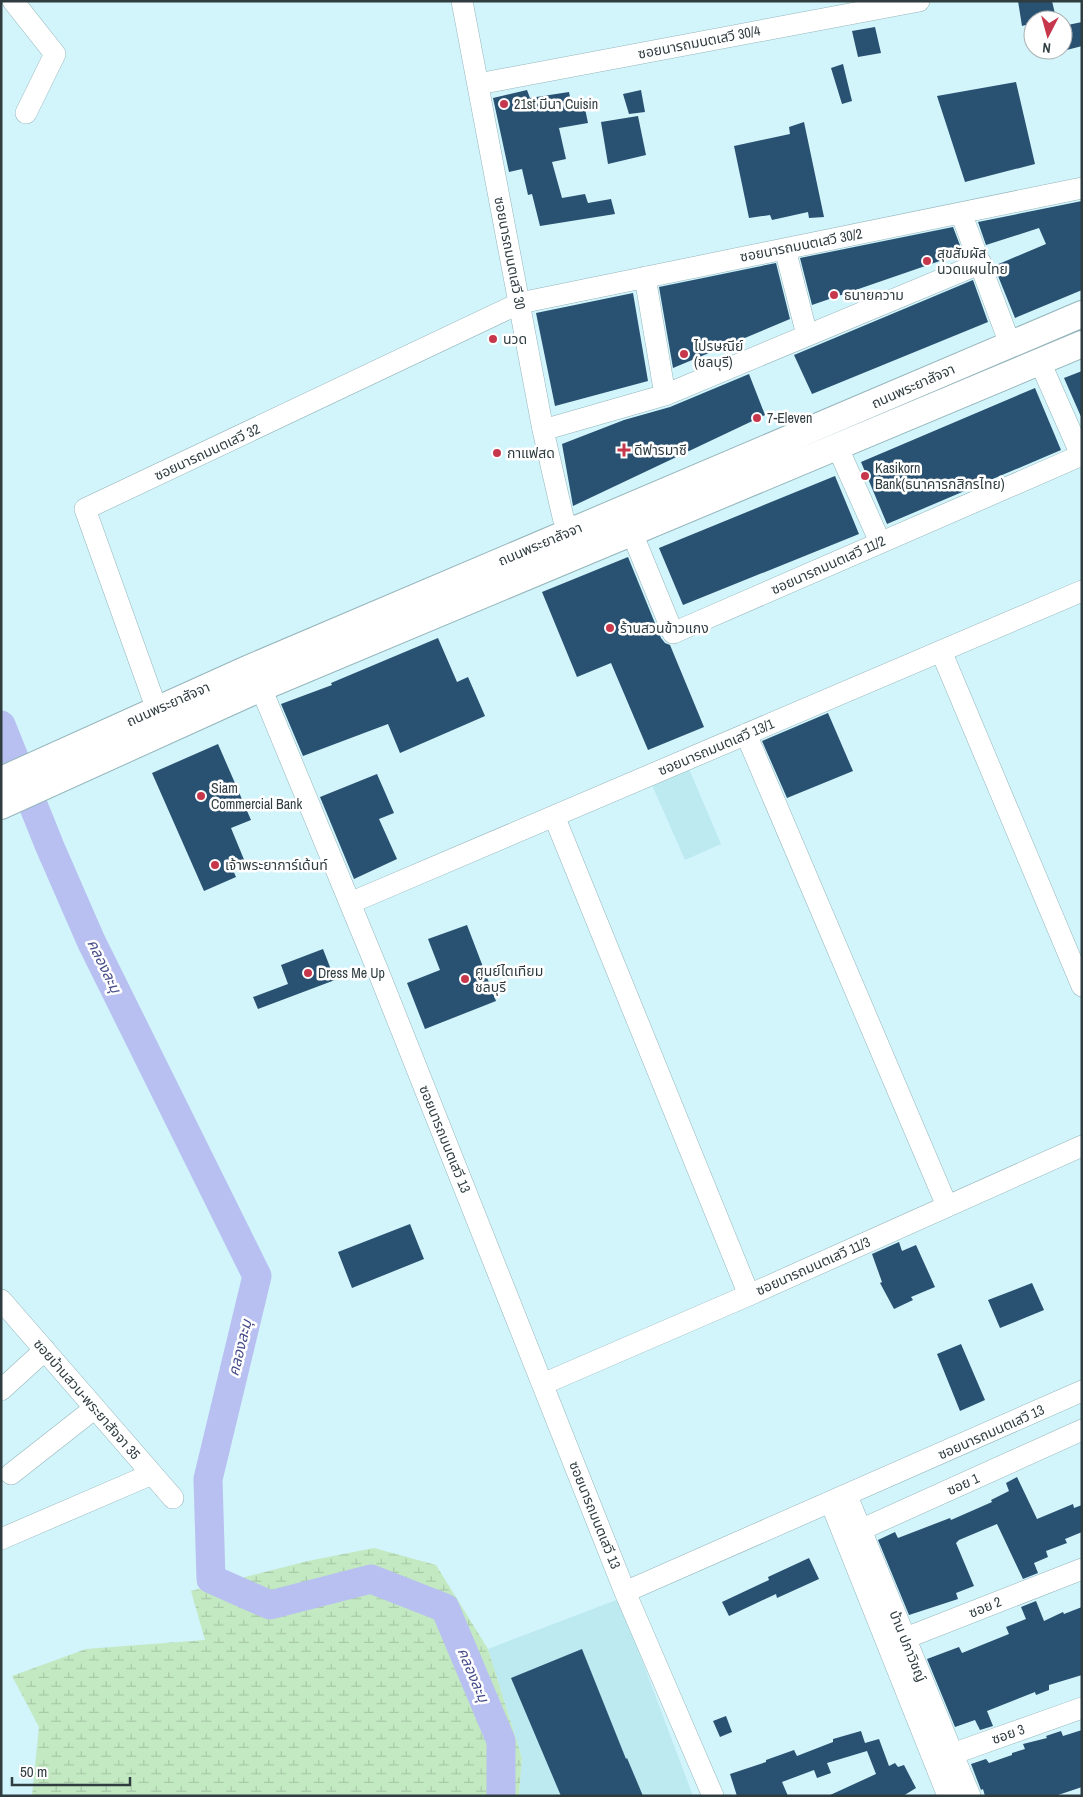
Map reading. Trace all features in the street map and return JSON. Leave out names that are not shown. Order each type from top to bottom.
[{"type":"main road","name":"ถนนพระยาสัจจา","points":[[2,797],[157,710],[247,669],[1082,314]]},
{"type":"main road","name":"ถนนพระยาสัจจา","points":[[36,777],[261,688],[1082,344]]},
{"type":"street","points":[[13,1],[55,54],[26,113]]},
{"type":"street","name":"ซอยนารถมนตเสวี 30","points":[[462,1],[543,430],[569,532]]},
{"type":"street","name":"ซอยนารถมนตเสวี 30/4","points":[[478,84],[919,1]]},
{"type":"street","name":"ซอยนารถมนตเสวี 30/2","points":[[520,302],[1082,188]]},
{"type":"street","points":[[961,213],[1010,344]]},
{"type":"street","points":[[785,249],[807,335]]},
{"type":"street","points":[[543,430],[665,395],[981,263]]},
{"type":"street","points":[[644,277],[665,395]]},
{"type":"street","name":"ซอยนารถมนตเสวี 32","points":[[157,710],[85,510],[520,302]]},
{"type":"street","points":[[1040,362],[1081,456]]},
{"type":"street","points":[[837,446],[880,542]]},
{"type":"street","name":"ซอยนารถมนตเสวี 11/2","points":[[632,532],[673,633],[1081,456]]},
{"type":"street","name":"ซอยนารถมนตเสวี 13/1","points":[[350,903],[1082,590]]},
{"type":"street","points":[[941,651],[1082,986]]},
{"type":"street","name":"ซอยนารถมนตเสวี 13","points":[[261,688],[350,903],[625,1592],[713,1796]]},
{"type":"street","points":[[746,734],[948,1206]]},
{"type":"street","points":[[554,816],[749,1295]]},
{"type":"street","name":"ซอยนารถมนตเสวี 11/3","points":[[543,1384],[749,1295],[1082,1146]]},
{"type":"street","name":"ซอยบ้านสวน-พระยาสัจจา 35","points":[[1,1300],[173,1498]]},
{"type":"street","points":[[1,1390],[45,1350]]},
{"type":"street","name":"ซอยนารถมนตเสวี 13","points":[[625,1592],[1082,1392]]},
{"type":"street","points":[[11,1474],[94,1408]]},
{"type":"street","name":"ซอย 1","points":[[853,1534],[1082,1430]]},
{"type":"street","points":[[1,1539],[152,1474]]},
{"type":"street","name":"บ้าน ปภาวิชญ์","points":[[839,1499],[943,1757],[967,1795]]},
{"type":"street","name":"ซอย 2","points":[[896,1642],[1082,1569]]},
{"type":"street","name":"ซอย 3","points":[[943,1757],[1082,1708]]},
{"type":"street","name":"บ้าน ปภาวิชญ์","points":[[943,1757],[948,1796]]},
{"type":"shaded area","points":[[689,769],[721,844],[685,860],[652,785]]},
{"type":"shaded area","points":[[619,1599],[693,1796],[519,1796],[522,1758],[488,1649]]},
{"type":"green space","points":[[374,1548],[436,1565],[488,1649],[522,1758],[519,1796],[32,1796],[39,1727],[12,1676],[86,1649],[205,1640],[191,1591],[308,1561]]},
{"type":"building","points":[[1018,1],[1052,1],[1054,10],[1023,10],[1022,26]]},
{"type":"building","points":[[1082,22],[1082,46],[1073,48],[1073,24]]},
{"type":"building","points":[[875,27],[881,53],[858,57],[852,31]]},
{"type":"building","points":[[843,64],[852,101],[842,104],[831,68]]},
{"type":"building","points":[[1016,82],[1035,164],[965,182],[937,96]]},
{"type":"building","points":[[527,90],[530,98],[569,92],[571,102],[583,99],[588,123],[559,128],[566,159],[552,162],[562,198],[585,194],[588,203],[611,199],[615,214],[540,226],[532,194],[528,195],[522,169],[509,172],[493,98]]},
{"type":"building","points":[[641,90],[645,112],[629,114],[623,94]]},
{"type":"building","points":[[638,116],[646,155],[608,164],[601,122]]},
{"type":"building","points":[[804,122],[824,217],[809,218],[808,212],[772,220],[770,215],[749,218],[734,146],[790,134],[789,127]]},
{"type":"building","points":[[1082,201],[1082,290],[1015,318],[994,266],[1046,244],[1039,228],[986,245],[978,222]]},
{"type":"building","points":[[953,227],[963,253],[812,305],[800,258]]},
{"type":"building","points":[[776,263],[790,319],[673,368],[659,287]]},
{"type":"building","points":[[973,280],[988,322],[812,394],[794,355]]},
{"type":"building","points":[[633,293],[648,381],[555,406],[536,313]]},
{"type":"building","points":[[1082,371],[1082,419],[1064,378]]},
{"type":"building","points":[[749,374],[765,415],[573,506],[562,444],[624,420],[670,407]]},
{"type":"building","points":[[1035,388],[1061,450],[887,524],[861,462]]},
{"type":"building","points":[[835,476],[859,534],[683,605],[659,548]]},
{"type":"building","name":"ร้านสวนข้าวแกง","points":[[628,557],[661,638],[670,645],[704,727],[648,750],[611,663],[577,677],[542,592]]},
{"type":"building","points":[[438,638],[457,682],[468,677],[485,716],[400,753],[388,724],[303,756],[281,704],[332,685],[331,683]]},
{"type":"building","points":[[828,713],[853,771],[787,798],[762,741]]},
{"type":"building","name":"Siam Commercial Bank","points":[[218,744],[251,820],[231,828],[245,862],[232,868],[236,877],[204,891],[152,773]]},
{"type":"building","points":[[377,774],[394,813],[379,819],[397,859],[354,879],[320,797]]},
{"type":"building","name":"ศูนย์ไตเทียม ชลบุรี","points":[[467,925],[496,1001],[425,1029],[407,983],[440,970],[428,939]]},
{"type":"building","name":"Dress Me Up","points":[[323,949],[335,980],[258,1009],[253,997],[288,984],[281,965]]},
{"type":"building","points":[[410,1224],[424,1259],[352,1288],[338,1252]]},
{"type":"building","points":[[899,1242],[902,1251],[916,1245],[935,1287],[911,1297],[913,1300],[894,1309],[880,1283],[882,1282],[872,1254]]},
{"type":"building","points":[[1032,1283],[1044,1310],[1000,1328],[988,1300]]},
{"type":"building","points":[[961,1344],[985,1400],[960,1411],[937,1354]]},
{"type":"building","points":[[1017,1477],[1037,1519],[1073,1504],[1074,1508],[1082,1505],[1082,1532],[1065,1539],[1067,1543],[1046,1551],[1048,1557],[1034,1563],[1038,1573],[1023,1579],[997,1524],[959,1540],[956,1543],[974,1586],[956,1593],[958,1599],[909,1615],[878,1540],[895,1532],[898,1538],[950,1518],[951,1520],[992,1502],[991,1500],[1009,1491],[1006,1483]]},
{"type":"building","points":[[809,1558],[819,1579],[777,1598],[776,1594],[729,1616],[722,1602],[769,1580],[768,1577]]},
{"type":"building","points":[[1036,1601],[1044,1621],[1063,1612],[1064,1614],[1082,1607],[1082,1675],[1049,1685],[1049,1690],[1036,1695],[1035,1692],[987,1711],[993,1726],[980,1730],[975,1720],[955,1727],[927,1659],[959,1647],[962,1653],[1009,1634],[1006,1627],[1026,1619],[1021,1607]]},
{"type":"building","points":[[582,1649],[626,1759],[643,1796],[561,1796],[511,1678]]},
{"type":"building","points":[[726,1716],[732,1732],[720,1737],[713,1721]]},
{"type":"building","points":[[1082,1730],[1082,1787],[1055,1796],[985,1796],[983,1789],[981,1790],[971,1764],[986,1759],[989,1763],[1012,1755],[1012,1753],[1025,1749],[1023,1744],[1047,1738],[1046,1736],[1061,1731],[1063,1736]]},
{"type":"building","points":[[861,1731],[865,1743],[879,1739],[889,1766],[895,1763],[898,1767],[904,1765],[916,1788],[903,1796],[828,1796],[876,1774],[867,1751],[827,1763],[831,1773],[817,1778],[814,1770],[782,1782],[788,1796],[737,1796],[730,1774],[794,1750],[797,1756],[833,1742],[833,1739]]},
{"type":"waterway","name":"คลองละมุ","points":[[1,725],[50,847],[91,941],[257,1276],[208,1479],[211,1579],[270,1605],[371,1579],[445,1608],[501,1741],[501,1796]]},
{"type":"place","name":"21st มีนา Cuisin","points":[[504,104]]},
{"type":"place","name":"สุขสัมผัส นวดแผนไทย","points":[[927,261]]},
{"type":"place","name":"ธนายความ","points":[[834,295]]},
{"type":"place","name":"นวด","points":[[493,339]]},
{"type":"place","name":"ไปรษณีย์ (ชลบุรี)","points":[[684,354]]},
{"type":"place","name":"7-Eleven","points":[[757,418]]},
{"type":"place","name":"ดีฟารมาซี","points":[[624,450]]},
{"type":"place","name":"กาแฟสด","points":[[497,453]]},
{"type":"place","name":"Kasikorn Bank(ธนาคารกสิกรไทย)","points":[[865,476]]},
{"type":"place","name":"ร้านสวนข้าวแกง","points":[[610,628]]},
{"type":"place","name":"Siam Commercial Bank","points":[[201,796]]},
{"type":"place","name":"เจ้าพระยาการ์เด้นท์","points":[[215,865]]},
{"type":"place","name":"Dress Me Up","points":[[308,973]]},
{"type":"place","name":"ศูนย์ไตเทียม ชลบุรี","points":[[465,979]]}]
